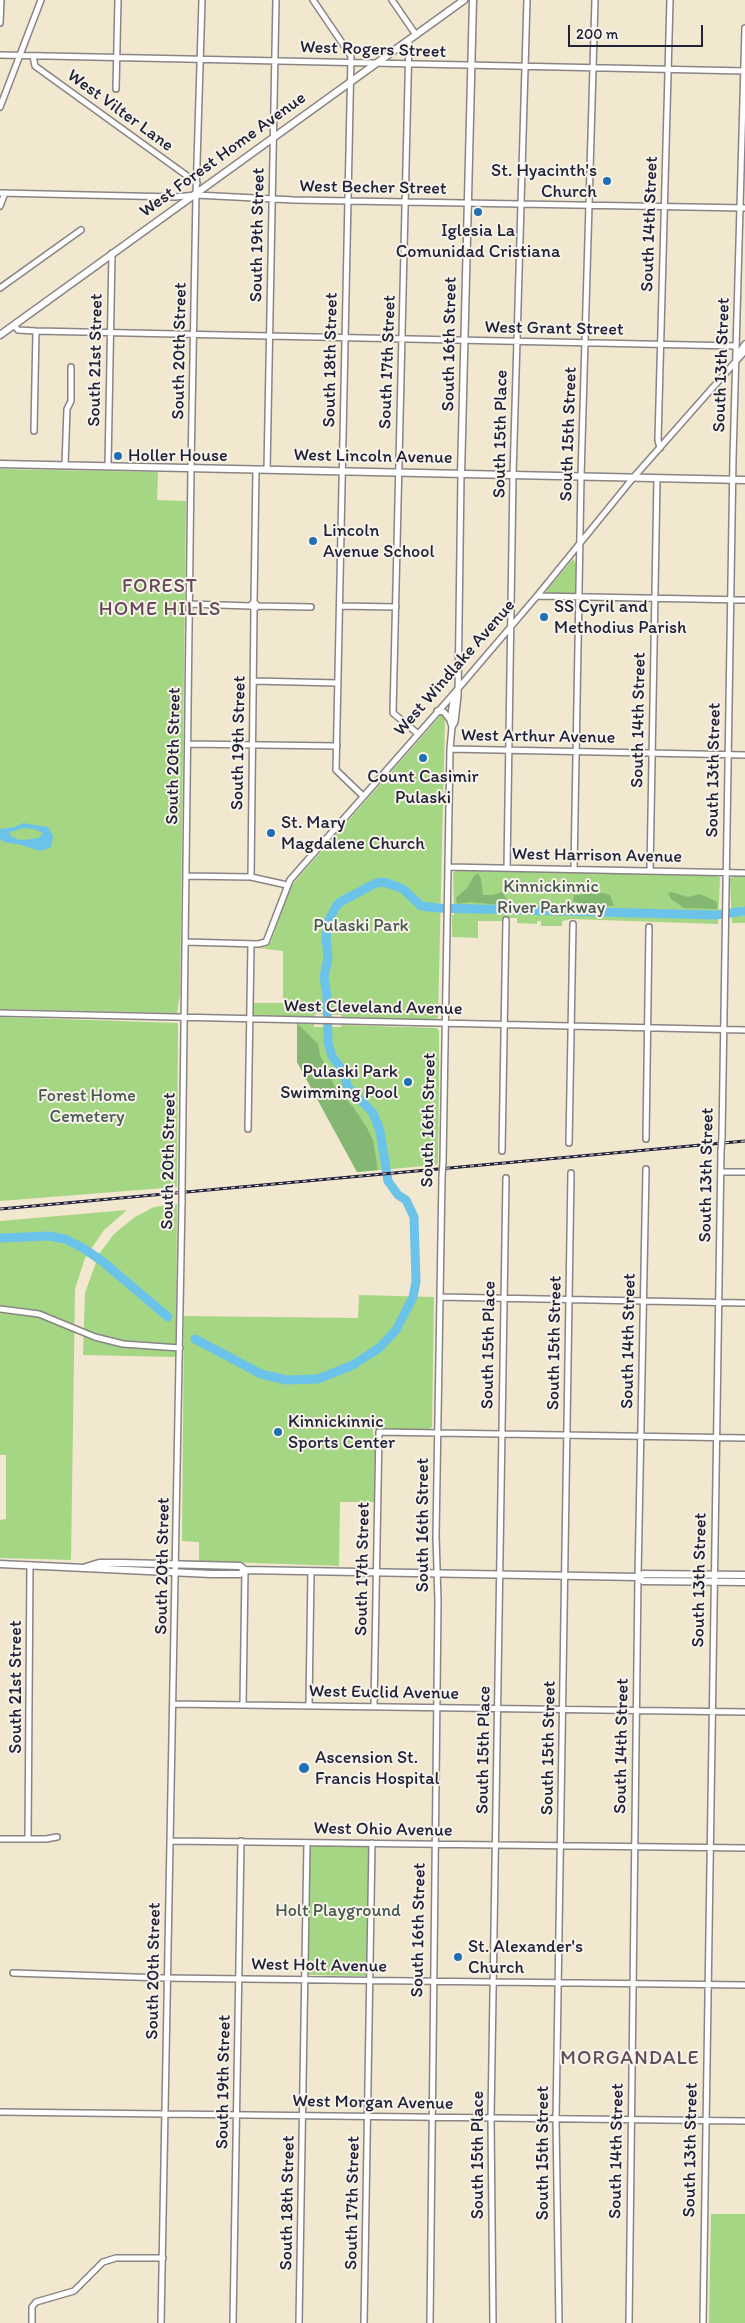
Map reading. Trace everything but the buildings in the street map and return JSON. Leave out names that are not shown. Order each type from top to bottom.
[{"type":"main road","name":"South 16th Street","points":[[461,475],[473,0]]},
{"type":"main road","name":"West Forest Home Avenue","points":[[0,336],[461,1]]},
{"type":"main road","name":"West Lincoln Avenue","points":[[0,464],[745,480]]},
{"type":"main road","points":[[0,1564],[86,1566],[99,1563],[133,1563],[240,1566],[245,1570],[564,1576],[638,1577],[643,1574],[745,1575]]},
{"type":"main road","points":[[133,1563],[133,1572]]},
{"type":"main road","points":[[86,1566],[99,1570],[133,1572],[240,1574],[245,1570]]},
{"type":"main road","points":[[638,1577],[643,1581],[745,1582]]},
{"type":"street","points":[[0,23],[1,0]]},
{"type":"street","points":[[0,107],[41,0]]},
{"type":"street","points":[[116,89],[118,0]]},
{"type":"street","name":"South 20th Street","points":[[161,2323],[177,1573],[191,468],[202,0]]},
{"type":"street","name":"South 19th Street","points":[[267,470],[276,0]]},
{"type":"street","points":[[313,0],[351,56],[351,63]]},
{"type":"street","points":[[392,0],[416,35]]},
{"type":"street","name":"South 15th Place","points":[[507,868],[513,476],[527,0]]},
{"type":"street","name":"South 15th Street","points":[[574,870],[578,597],[595,0]]},
{"type":"street","name":"South 14th Street","points":[[660,448],[670,0]]},
{"type":"street","name":"South 13th Street","points":[[703,2323],[732,480],[742,208],[745,28]]},
{"type":"street","name":"South 17th Street","points":[[409,40],[393,713],[417,734]]},
{"type":"street","name":"West Rogers Street","points":[[0,55],[744,71]]},
{"type":"street","name":"West Vilter Lane","points":[[33,56],[35,66],[197,183]]},
{"type":"street","name":"South 18th Street","points":[[351,63],[336,772],[364,796]]},
{"type":"street","points":[[0,206],[2,193]]},
{"type":"street","name":"West Becher Street","points":[[2,193],[175,197],[196,195],[348,201],[742,208]]},
{"type":"street","points":[[0,288],[80,230]]},
{"type":"street","name":"South 21st Street","points":[[108,466],[112,254]]},
{"type":"street","name":"West Grant Street","points":[[14,325],[18,330],[36,331],[736,346]]},
{"type":"street","points":[[34,431],[36,331]]},
{"type":"street","name":"West Windlake Avenue","points":[[735,360],[745,344]]},
{"type":"street","name":"West Windlake Avenue","points":[[185,942],[262,944],[267,940],[286,885],[458,688],[634,478],[735,360],[745,351]]},
{"type":"street","points":[[65,466],[66,411],[71,401],[71,367]]},
{"type":"street","name":"South 19th Street","points":[[251,877],[256,470]]},
{"type":"street","name":"South 16th Street","points":[[452,727],[455,722],[458,688],[461,475]]},
{"type":"street","name":"South 14th Street","points":[[650,871],[657,479]]},
{"type":"street","points":[[537,596],[745,600]]},
{"type":"street","points":[[189,604],[311,607]]},
{"type":"street","points":[[340,606],[396,607]]},
{"type":"street","points":[[254,681],[338,683]]},
{"type":"street","name":"South 16th Street","points":[[430,2323],[432,1981],[437,1707],[438,1574],[436,1532],[442,1177],[450,749],[452,727],[450,720],[452,700],[458,688]]},
{"type":"street","points":[[438,711],[446,713],[450,720]]},
{"type":"street","points":[[188,744],[337,746]]},
{"type":"street","name":"West Arthur Avenue","points":[[450,749],[745,755]]},
{"type":"street","name":"West Harrison Avenue","points":[[448,867],[745,873]]},
{"type":"street","points":[[186,876],[251,877],[286,885]]},
{"type":"street","points":[[502,1151],[506,920]]},
{"type":"street","points":[[569,1143],[573,924]]},
{"type":"street","points":[[646,1139],[649,927]]},
{"type":"street","points":[[248,1129],[250,944]]},
{"type":"street","name":"West Cleveland Avenue","points":[[0,1013],[745,1030]]},
{"type":"street","name":"South 14th Street","points":[[630,2323],[636,1711],[646,1170]]},
{"type":"street","points":[[721,1172],[745,1172]]},
{"type":"street","name":"South 15th Street","points":[[558,2323],[556,2119],[571,1173]]},
{"type":"street","name":"South 15th Place","points":[[493,2323],[491,2118],[506,1178]]},
{"type":"street","points":[[440,1297],[745,1303]]},
{"type":"street","points":[[0,1308],[40,1314],[109,1341],[136,1346],[180,1348]]},
{"type":"street","name":"South 17th Street","points":[[374,1706],[379,1432],[438,1433]]},
{"type":"street","points":[[438,1433],[745,1438]]},
{"type":"street","name":"South 21st Street","points":[[28,1839],[30,1565]]},
{"type":"street","points":[[243,1705],[245,1570]]},
{"type":"street","points":[[309,1705],[311,1571]]},
{"type":"street","name":"West Euclid Avenue","points":[[173,1704],[745,1712]]},
{"type":"street","points":[[0,1839],[57,1837]]},
{"type":"street","name":"West Ohio Avenue","points":[[171,1840],[745,1848]]},
{"type":"street","name":"South 19th Street","points":[[233,2323],[242,1841]]},
{"type":"street","name":"South 18th Street","points":[[299,2323],[307,1842]]},
{"type":"street","name":"South 17th Street","points":[[364,2323],[372,1843]]},
{"type":"street","name":"West Holt Avenue","points":[[13,1973],[168,1978],[745,1985]]},
{"type":"street","name":"West Morgan Avenue","points":[[0,2112],[745,2121]]},
{"type":"street","points":[[32,2323],[34,2304],[74,2290],[84,2282],[97,2266],[110,2259],[163,2258]]},
{"type":"green space","points":[[0,469],[158,472],[157,500],[186,501],[180,994],[177,1013],[0,1009]]},
{"type":"green space","points":[[573,559],[576,564],[575,593],[547,593],[547,590]]},
{"type":"green space","name":"Pulaski Park","points":[[442,714],[445,717],[438,1018],[433,1020],[342,1017],[341,1015],[315,1014],[314,1017],[254,1015],[252,1003],[283,1003],[283,951],[257,948],[266,947],[271,942],[290,887]]},
{"type":"green space","name":"Kinnickinnic River Parkway","points":[[457,870],[718,876],[720,878],[718,924],[571,919],[562,921],[562,926],[541,926],[541,921],[537,921],[537,924],[517,923],[517,918],[503,918],[503,921],[478,921],[478,938],[452,937],[452,915],[454,915],[453,873]]},
{"type":"green space","points":[[478,873],[481,879],[483,895],[502,892],[508,901],[501,905],[469,902],[457,904],[456,898],[467,888]]},
{"type":"green space","points":[[734,876],[745,876],[745,923],[732,923],[730,879]]},
{"type":"green space","points":[[671,892],[688,897],[700,894],[717,902],[717,909],[684,908],[671,899],[668,893]]},
{"type":"green space","points":[[603,893],[610,895],[614,906],[587,906],[573,901],[574,895]]},
{"type":"green space","name":"Forest Home Cemetery","points":[[0,1017],[178,1023],[177,1187],[0,1201]]},
{"type":"green space","points":[[297,1023],[314,1024],[314,1027],[341,1027],[341,1025],[437,1028],[439,1031],[439,1076],[438,1163],[436,1165],[357,1172],[297,1062]]},
{"type":"green space","points":[[297,1023],[318,1044],[320,1055],[335,1087],[354,1108],[367,1128],[373,1140],[378,1170],[357,1172],[297,1062]]},
{"type":"green space","points":[[177,1204],[176,1357],[83,1355],[85,1293],[99,1254],[114,1234],[135,1217],[154,1207]]},
{"type":"green space","points":[[127,1210],[104,1230],[85,1258],[75,1289],[71,1560],[0,1558],[0,1520],[6,1519],[6,1455],[0,1455],[0,1221]]},
{"type":"green space","name":"Kinnickinnic Sports Center","points":[[359,1295],[434,1297],[432,1427],[428,1430],[373,1429],[375,1437],[374,1502],[340,1502],[339,1566],[199,1561],[199,1542],[182,1541],[184,1316],[358,1318]]},
{"type":"green space","name":"Holt Playground","points":[[309,1845],[369,1846],[367,1976],[307,1975]]},
{"type":"green space","points":[[711,2214],[745,2214],[745,2323],[709,2323]]},
{"type":"water","points":[[23,823],[48,827],[53,836],[51,847],[41,851],[4,842],[0,839],[0,829],[15,827]],"holes":[[[23,828],[34,829],[43,833],[39,838],[22,840],[16,839],[9,834]]]},
{"type":"waterway","points":[[195,1339],[261,1374],[286,1380],[318,1379],[353,1365],[379,1348],[396,1330],[413,1297],[416,1282],[414,1217],[406,1200],[398,1195],[388,1181],[380,1131],[373,1113],[348,1087],[342,1070],[332,1056],[328,1043],[327,996],[324,977],[328,958],[326,938],[328,922],[340,902],[376,883],[384,882],[403,889],[421,906],[438,908],[716,915],[745,911]]},
{"type":"waterway","points":[[652,909],[657,914]]},
{"type":"waterway","points":[[0,1238],[49,1236],[65,1239],[102,1261],[168,1317]]},
{"type":"railway","points":[[0,1209],[745,1141]]},
{"type":"place","name":"St. Hyacinth's Church","points":[[607,181]]},
{"type":"place","name":"Iglesia La Comunidad Cristiana","points":[[478,212]]},
{"type":"place","name":"Holler House","points":[[118,456]]},
{"type":"place","name":"Lincoln Avenue School","points":[[313,541]]},
{"type":"place","name":"SS Cyril and Methodius Parish","points":[[544,617]]},
{"type":"place","name":"Count Casimir Pulaski","points":[[423,758]]},
{"type":"place","name":"St. Mary Magdalene Church","points":[[271,833]]},
{"type":"place","name":"Pulaski Park Swimming Pool","points":[[408,1082]]},
{"type":"place","name":"Kinnickinnic Sports Center","points":[[278,1432]]},
{"type":"place","name":"Ascension St. Francis Hospital","points":[[304,1768]]},
{"type":"place","name":"St. Alexander's Church","points":[[458,1957]]},
{"type":"district","name":"FOREST HOME HILLS","points":[[160,598]]},
{"type":"district","name":"MORGANDALE","points":[[630,2059]]}]
